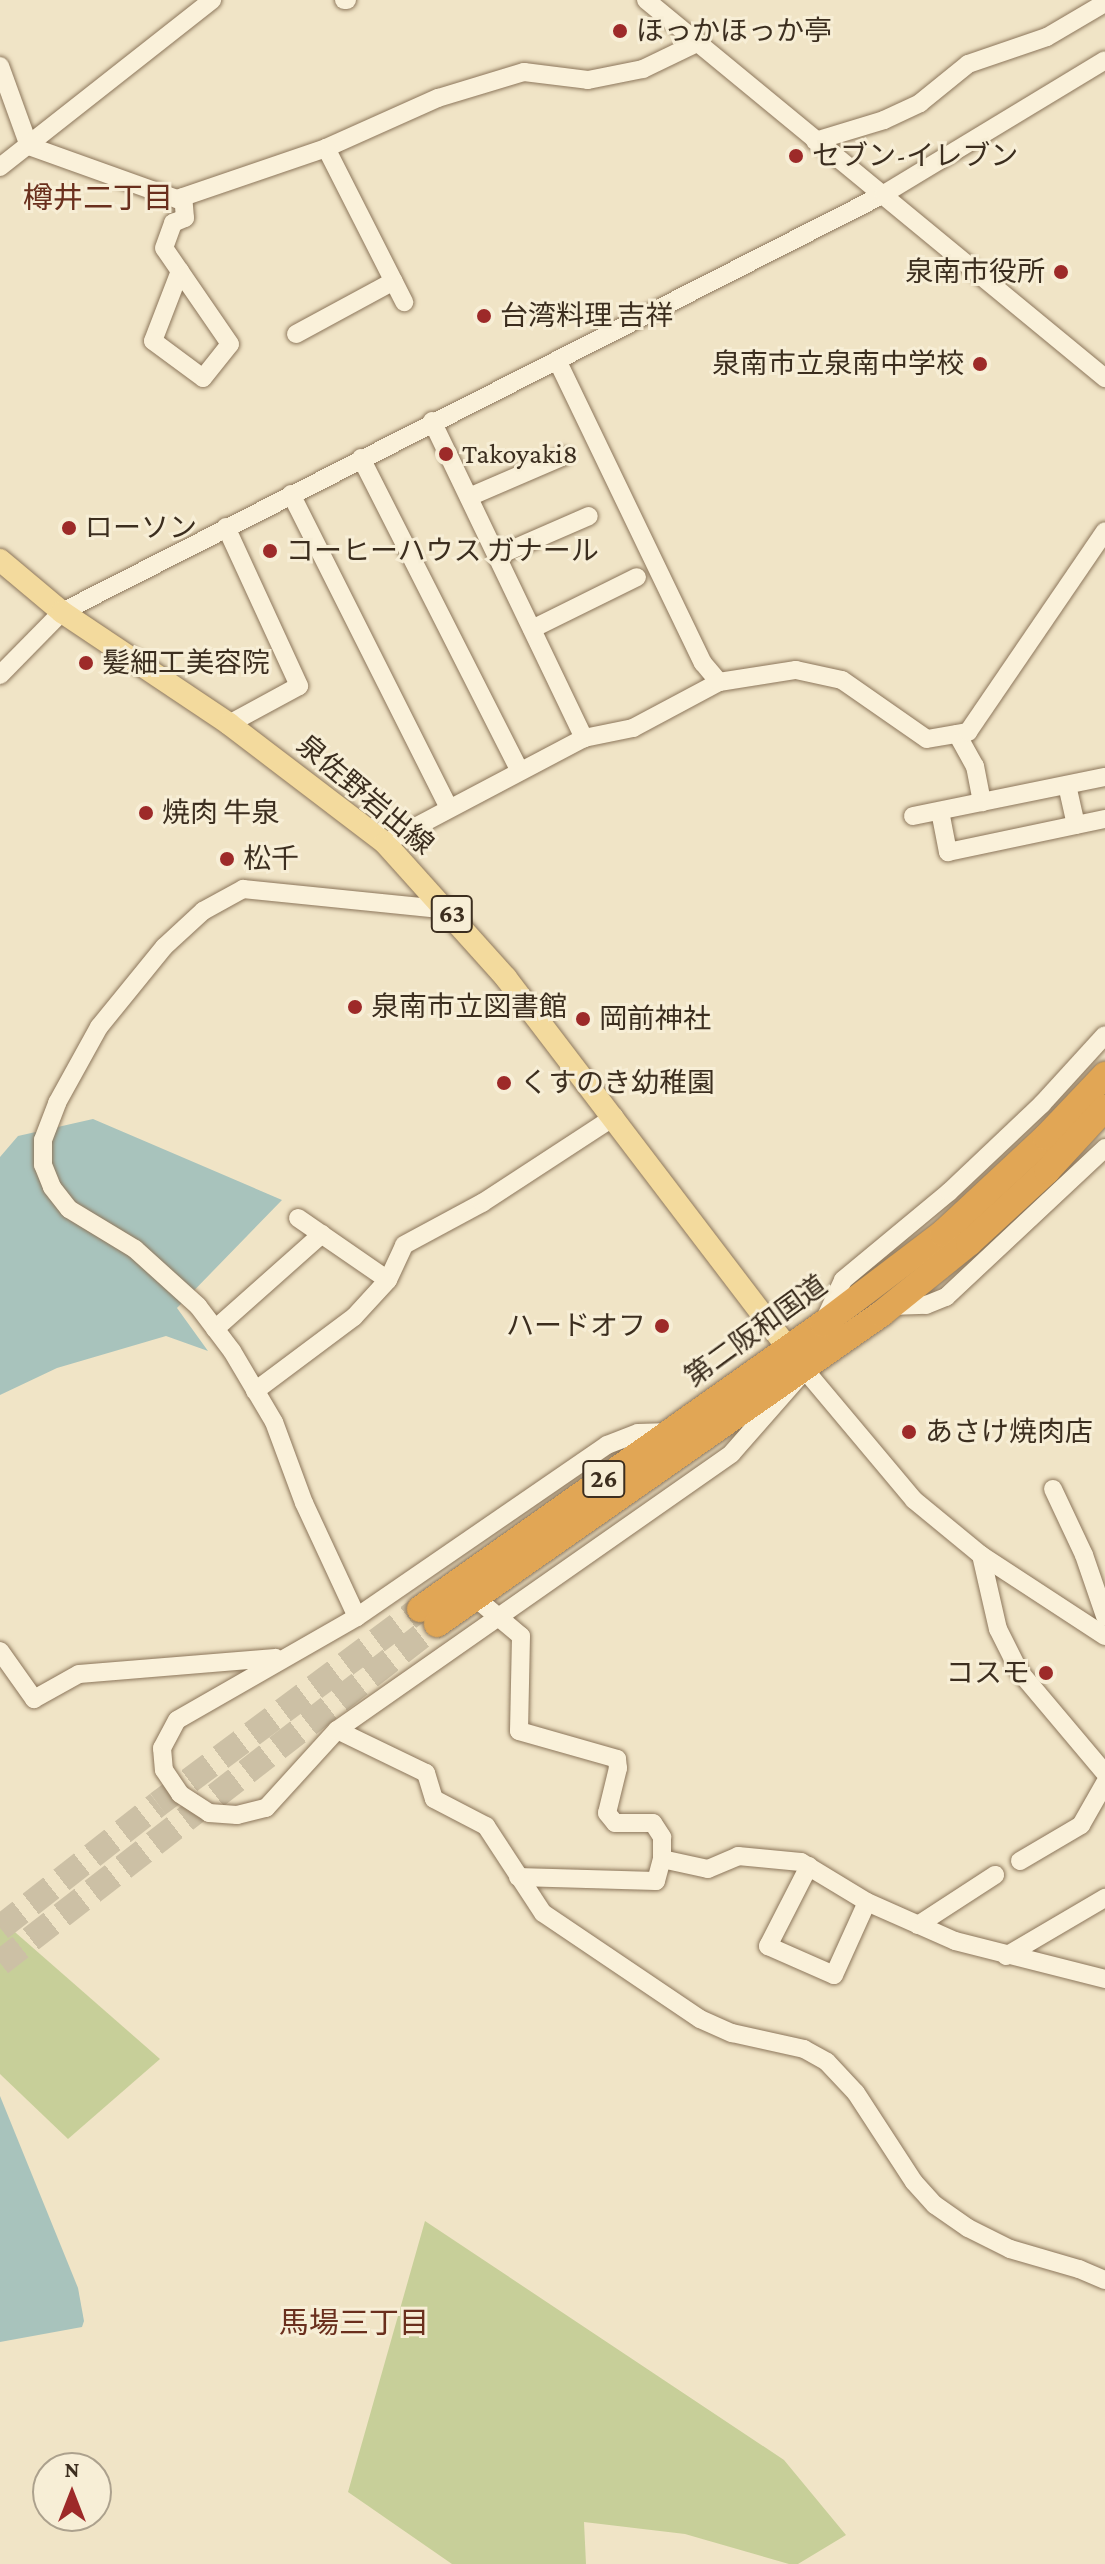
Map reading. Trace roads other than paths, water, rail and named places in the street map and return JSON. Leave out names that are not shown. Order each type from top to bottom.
[{"type":"highway","name":"第二阪和国道","points":[[1105,1075],[1046,1137],[943,1233],[823,1324],[670,1432],[428,1616],[805,1370],[969,1243],[1047,1171],[1105,1108]]},
{"type":"main road","name":"泉佐野岩出線","points":[[0,560],[62,612],[229,724],[385,843],[448,910],[614,1117],[805,1370]]},
{"type":"street","points":[[0,167],[212,0]]},
{"type":"street","points":[[646,0],[1105,378]]},
{"type":"street","points":[[815,141],[884,120],[920,103],[968,64],[1047,37],[1105,3]]},
{"type":"street","points":[[29,146],[177,199],[326,148],[438,98],[524,72],[588,80],[643,69],[699,42]]},
{"type":"street","points":[[0,675],[62,612],[432,421],[884,194],[1105,60]]},
{"type":"street","points":[[0,66],[29,146]]},
{"type":"street","points":[[326,148],[404,302]]},
{"type":"street","points":[[180,271],[153,341],[203,378],[230,344],[180,271],[164,248],[173,223],[185,218],[183,197]]},
{"type":"street","points":[[296,334],[394,281]]},
{"type":"street","points":[[557,360],[703,663],[719,682]]},
{"type":"street","points":[[432,421],[584,738]]},
{"type":"street","points":[[469,497],[564,456]]},
{"type":"street","points":[[361,458],[519,770]]},
{"type":"street","points":[[291,494],[449,808]]},
{"type":"street","points":[[497,556],[589,516]]},
{"type":"street","points":[[226,527],[299,686],[229,724]]},
{"type":"street","points":[[385,843],[584,738],[633,728],[719,682],[796,670],[842,680],[927,739],[968,732],[1105,531]]},
{"type":"street","points":[[532,629],[637,577]]},
{"type":"street","points":[[957,734],[975,766],[982,802]]},
{"type":"street","points":[[913,816],[1105,777]]},
{"type":"street","points":[[1067,785],[1076,825]]},
{"type":"street","points":[[940,811],[948,852],[1105,819]]},
{"type":"street","points":[[357,1617],[304,1503],[274,1422],[215,1329],[198,1306],[135,1249],[69,1209],[52,1187],[43,1165],[43,1140],[57,1103],[99,1027],[164,947],[203,911],[243,889],[448,910]]},
{"type":"street","points":[[823,1324],[843,1280],[949,1192],[1042,1104],[1105,1035]]},
{"type":"street","points":[[255,1391],[354,1317],[388,1280],[404,1245],[482,1203],[614,1117]]},
{"type":"street","points":[[890,1306],[926,1305],[946,1297],[1105,1148]]},
{"type":"street","points":[[298,1218],[388,1280]]},
{"type":"street","points":[[215,1329],[322,1234]]},
{"type":"street","points":[[670,1432],[638,1433],[607,1445],[454,1560],[177,1720],[162,1748],[164,1770],[180,1794],[209,1813],[237,1815],[266,1808],[337,1730],[492,1610],[732,1453],[805,1370],[894,1481],[981,1555],[1105,1636]]},
{"type":"street","points":[[1053,1489],[1084,1555],[1105,1616]]},
{"type":"street","points":[[981,1555],[998,1629],[1019,1671],[1105,1773]]},
{"type":"street","points":[[492,1610],[521,1636],[519,1731],[617,1759],[618,1768],[607,1813],[615,1823],[653,1823],[662,1837],[662,1859],[656,1881],[518,1877]]},
{"type":"street","points":[[0,1651],[34,1699],[79,1674],[286,1657]]},
{"type":"street","points":[[337,1730],[426,1773],[434,1799],[486,1826],[543,1913],[700,2019],[732,2033],[804,2049],[827,2062],[856,2093],[914,2182],[935,2205],[968,2228],[1010,2249],[1105,2280]]},
{"type":"street","points":[[1020,1861],[1081,1825],[1105,1783]]},
{"type":"street","points":[[662,1859],[708,1869],[738,1856],[769,1856],[809,1866],[867,1902],[955,1941],[1105,1979]]},
{"type":"street","points":[[809,1866],[768,1946],[834,1975],[867,1902]]},
{"type":"street","points":[[918,1925],[995,1875]]},
{"type":"street","points":[[1006,1956],[1105,1898]]},
{"type":"water","points":[[93,1119],[282,1200],[177,1308],[208,1351],[166,1336],[57,1368],[0,1395],[0,1157],[18,1136]]},
{"type":"water","points":[[0,2096],[78,2288],[84,2321],[82,2327],[0,2342]]},
{"type":"tunnel","points":[[0,1928],[158,1804],[420,1609]]},
{"type":"tunnel","points":[[0,1963],[437,1624]]},
{"type":"place","name":"ほっかほっか亭","points":[[620,31]]},
{"type":"place","name":"セブン-イレブン","points":[[796,156]]},
{"type":"place","name":"泉南市役所","points":[[1061,272]]},
{"type":"place","name":"台湾料理 吉祥","points":[[484,316]]},
{"type":"place","name":"泉南市立泉南中学校","points":[[980,364]]},
{"type":"place","name":"Takoyaki8","points":[[446,454]]},
{"type":"place","name":"ローソン","points":[[69,528]]},
{"type":"place","name":"コーヒーハウス ガナール","points":[[270,551]]},
{"type":"place","name":"髪細工美容院","points":[[86,663]]},
{"type":"place","name":"焼肉 牛泉","points":[[146,813]]},
{"type":"place","name":"松千","points":[[227,859]]},
{"type":"place","name":"泉南市立図書館","points":[[355,1007]]},
{"type":"place","name":"岡前神社","points":[[583,1019]]},
{"type":"place","name":"くすのき幼稚園","points":[[504,1083]]},
{"type":"place","name":"ハードオフ","points":[[662,1326]]},
{"type":"place","name":"あさけ焼肉店","points":[[909,1432]]},
{"type":"place","name":"コスモ","points":[[1046,1673]]},
{"type":"district","name":"樽井二丁目","points":[[98,198]]},
{"type":"district","name":"馬場三丁目","points":[[354,2323]]}]
